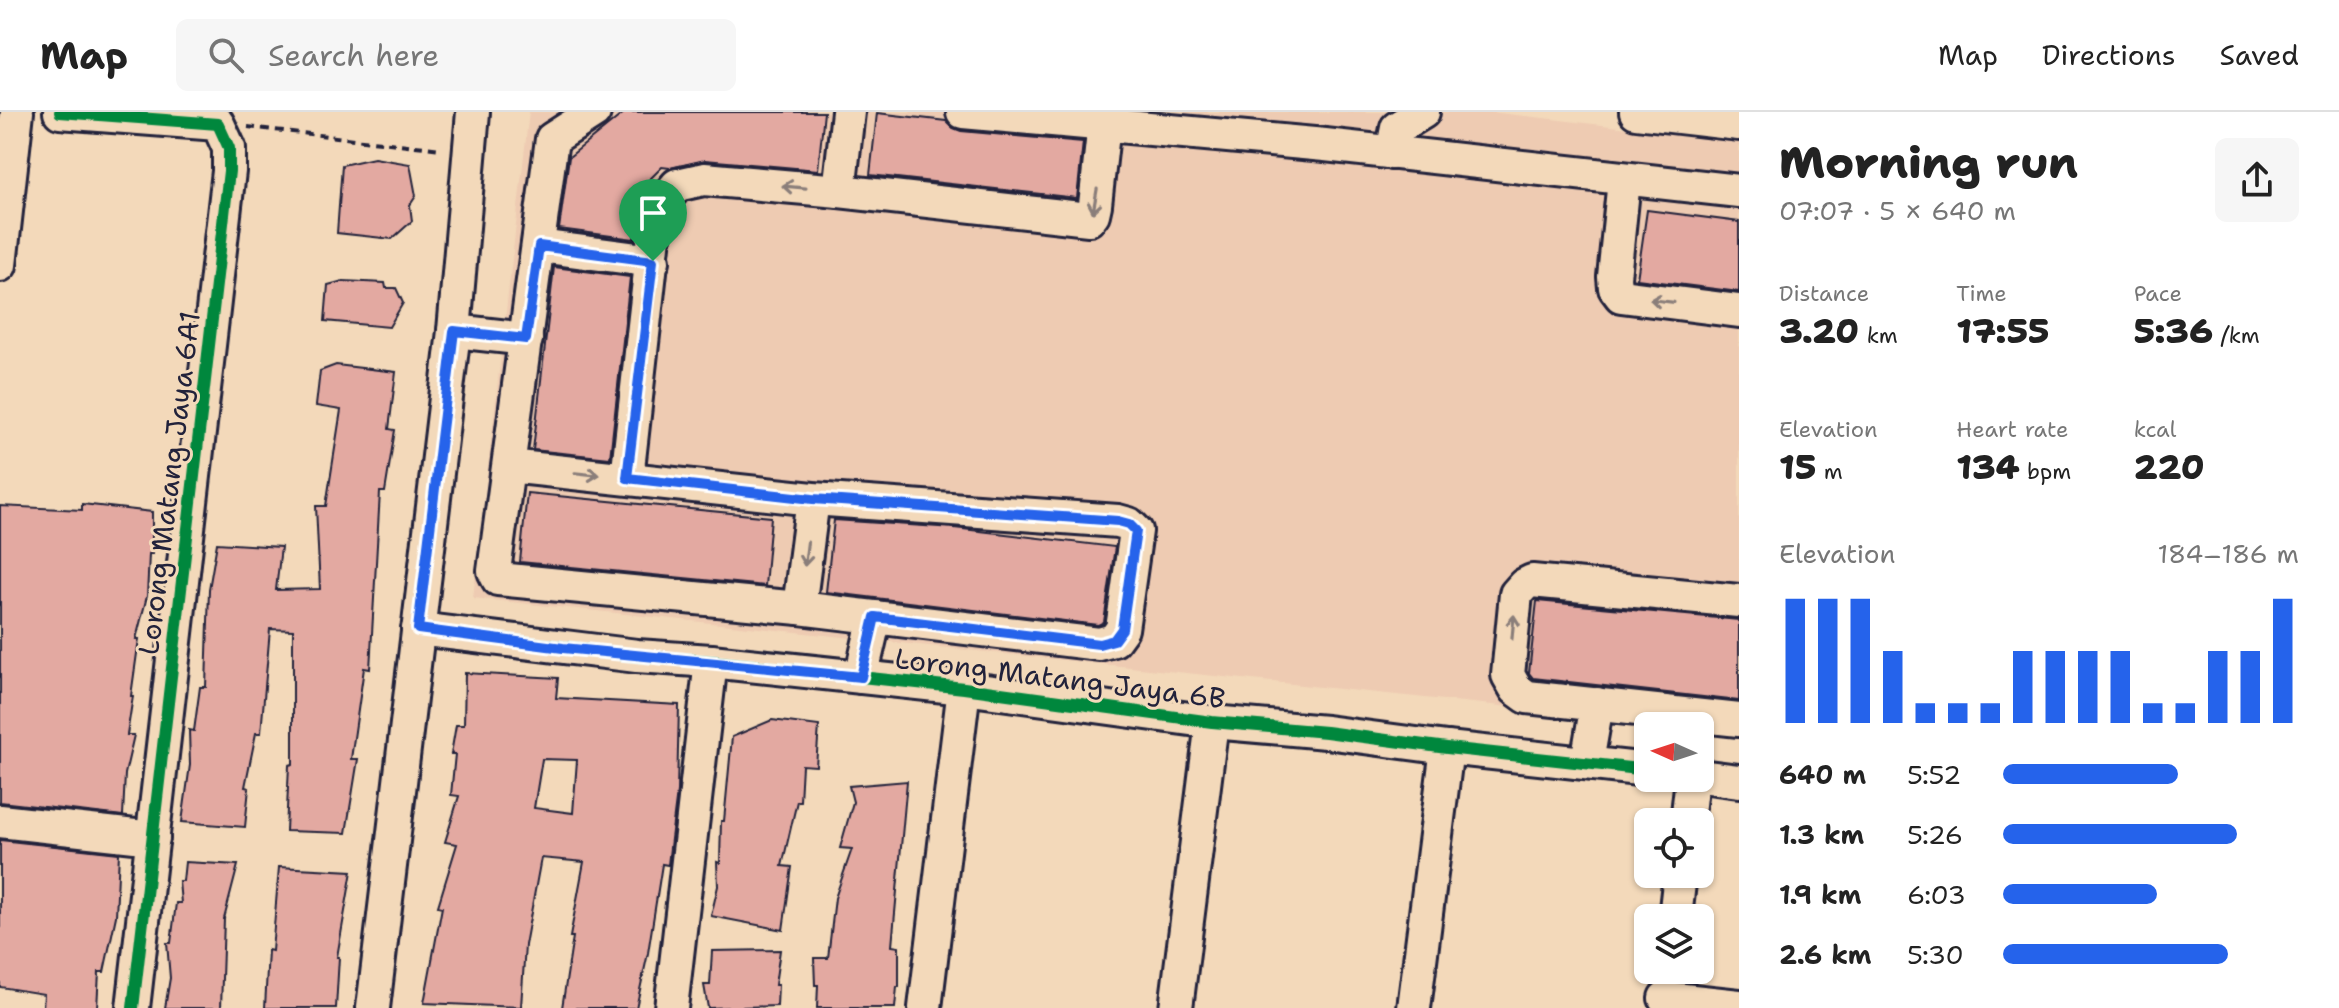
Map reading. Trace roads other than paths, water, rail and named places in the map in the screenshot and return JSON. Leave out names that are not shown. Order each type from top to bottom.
[{"type":"street","points":[[0,265],[17,112]]},
{"type":"street","name":"Lorong Matang Jaya 6A1","points":[[60,112],[218,124],[229,148],[229,171],[133,1008]]},
{"type":"street","points":[[373,1008],[454,331],[473,112]]},
{"type":"street","points":[[509,466],[813,499],[1118,521],[1129,524],[1136,531],[1122,629],[1114,640],[1099,644],[799,608],[498,579],[494,571],[552,139],[594,112]]},
{"type":"street","points":[[839,191],[848,112]]},
{"type":"street","points":[[1636,112],[1739,124]]},
{"type":"street","points":[[978,113],[1104,124],[1397,126],[1624,180],[1739,191]]},
{"type":"street","points":[[627,478],[657,209],[677,185],[704,179],[1089,219],[1095,205],[1104,124]]},
{"type":"street","points":[[1624,180],[1614,277],[1615,288],[1621,296],[1739,311]]},
{"type":"street","points":[[539,246],[653,261]]},
{"type":"street","points":[[454,331],[526,339]]},
{"type":"street","points":[[799,608],[813,499]]},
{"type":"street","points":[[1739,601],[1532,581],[1516,594],[1508,675],[1516,689],[1527,697],[1739,720]]},
{"type":"street","points":[[861,677],[875,617]]},
{"type":"street","name":"Lorong Matang Jaya 6B","points":[[418,629],[578,650],[964,688],[1212,722],[1326,732],[1634,768]]},
{"type":"street","points":[[671,1008],[711,661]]},
{"type":"street","points":[[925,1008],[964,688]]},
{"type":"street","points":[[1587,762],[1597,704]]},
{"type":"street","points":[[1176,1008],[1212,722]]},
{"type":"street","points":[[1414,1008],[1447,748]]},
{"type":"street","points":[[1714,778],[1739,781]]},
{"type":"street","points":[[0,821],[153,838]]},
{"type":"street","points":[[1666,992],[1739,1006]]}]
